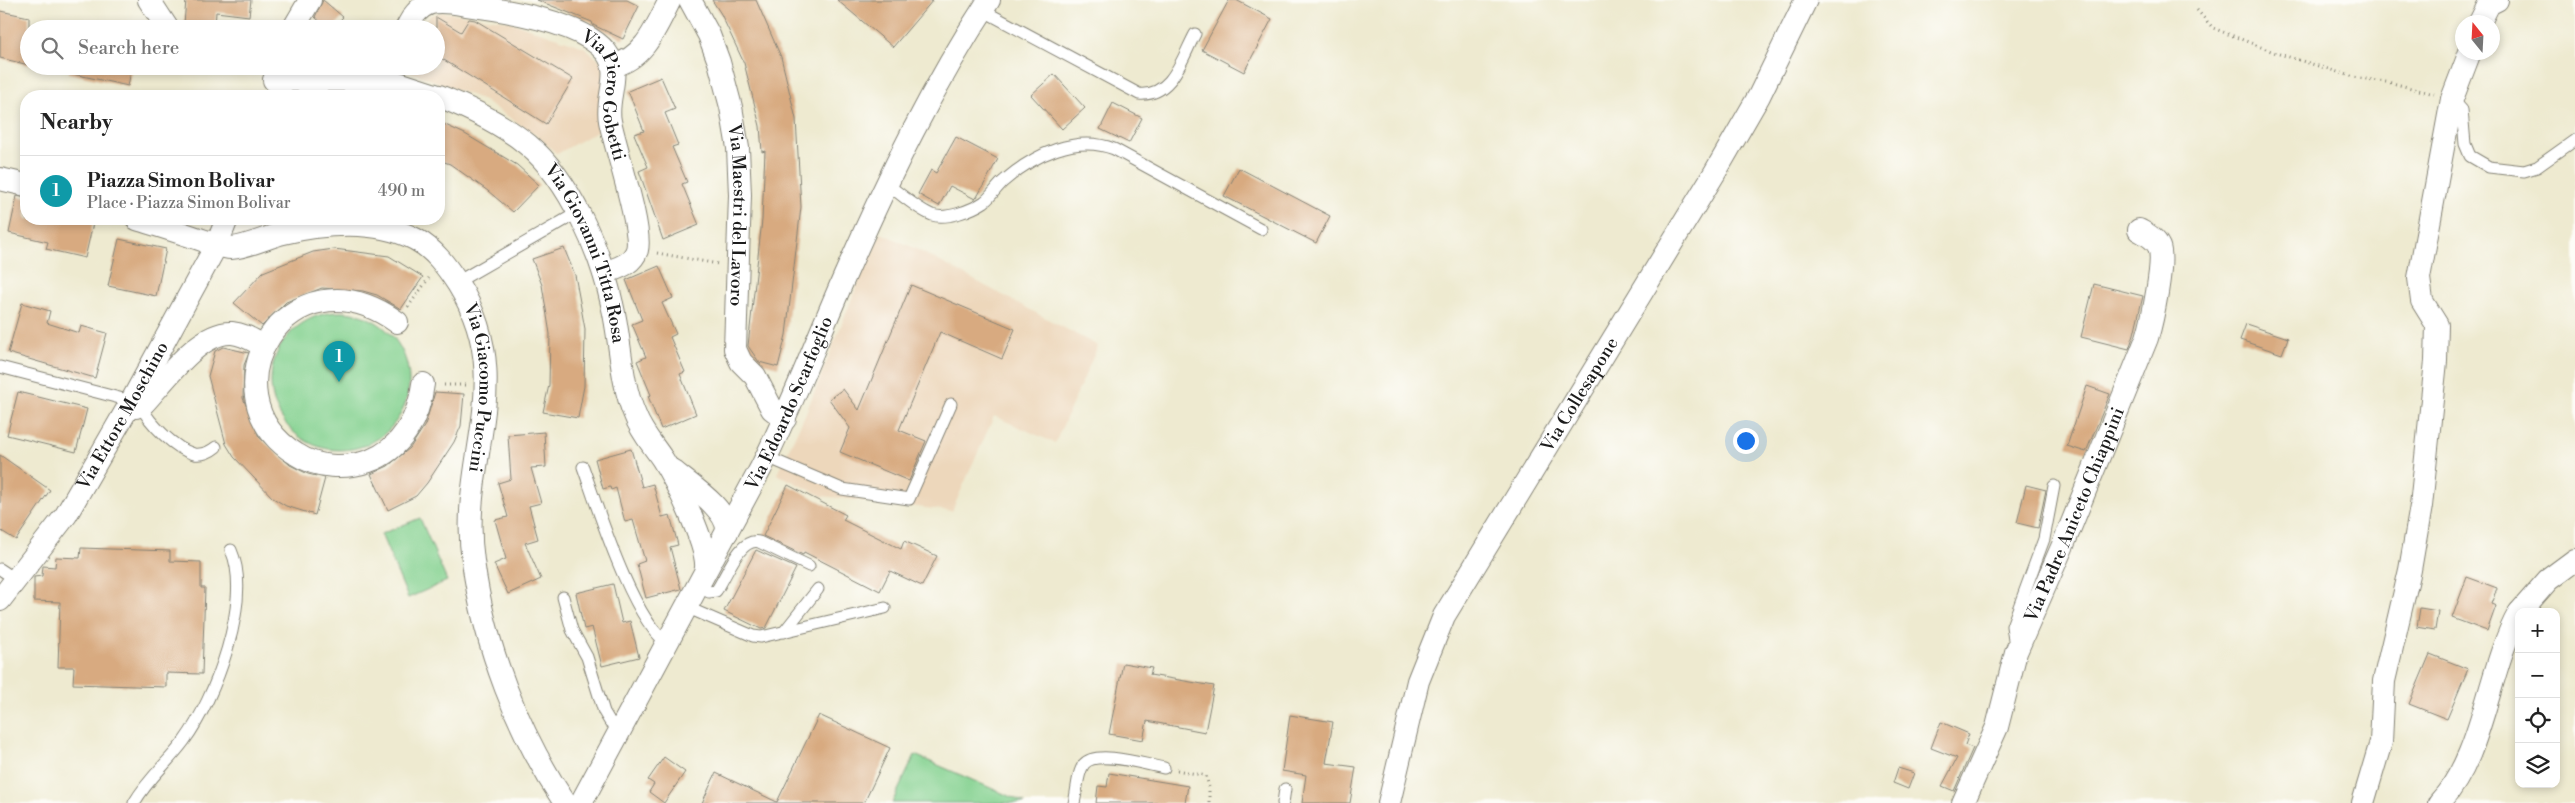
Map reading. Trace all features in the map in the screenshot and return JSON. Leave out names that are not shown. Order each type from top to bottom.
[{"type":"street","points":[[149,0],[162,20]]},
{"type":"street","points":[[298,20],[310,0]]},
{"type":"street","points":[[613,66],[632,58],[644,46],[670,0]]},
{"type":"street","name":"Via Maestri del Lavoro","points":[[690,0],[709,35],[719,62],[735,128],[740,167],[736,354],[755,376],[772,409],[785,419]]},
{"type":"street","name":"Via Collesapone","points":[[1389,803],[1418,681],[1444,616],[1714,174],[1759,96],[1806,0]]},
{"type":"street","points":[[2484,15],[2490,4],[2497,0]]},
{"type":"street","name":"Via Piero Gobetti","points":[[412,20],[419,9],[438,2],[517,13],[590,38],[605,52],[613,66],[614,82],[609,101],[609,114],[638,237],[637,250]]},
{"type":"street","name":"Via Edoardo Scarfoglio","points":[[581,803],[702,577],[742,507],[785,419],[847,271],[928,100],[986,5]]},
{"type":"street","points":[[2363,803],[2381,742],[2384,681],[2410,570],[2419,520],[2436,361],[2437,325],[2422,301],[2419,278],[2452,99],[2467,60]]},
{"type":"street","name":"Via Giovanni Titta Rosa","points":[[394,75],[426,90]]},
{"type":"street","name":"Via Giovanni Titta Rosa","points":[[445,99],[497,125],[528,146],[550,169],[577,213],[604,273],[613,305],[632,408],[639,425],[664,462],[693,524],[704,552],[702,577]]},
{"type":"street","points":[[0,179],[20,184]]},
{"type":"street","name":"Via Giacomo Puccini","points":[[156,225],[232,248],[285,233],[321,226],[386,229],[426,245],[444,264],[457,282],[479,328],[487,385],[472,503],[473,562],[489,634],[509,693],[540,760],[565,803]]},
{"type":"street","name":"Via Ettore Moschino","points":[[0,600],[8,574],[66,515],[134,403],[224,225]]},
{"type":"street","name":"Via Padre Aniceto Chiappini","points":[[1963,803],[1997,727],[2018,646],[2073,520],[2147,338],[2161,256],[2156,242],[2139,230]]},
{"type":"street","points":[[604,273],[625,265],[637,250]]},
{"type":"street","points":[[397,322],[384,313],[357,301],[323,301],[293,313],[273,331],[264,346],[255,381],[256,394],[263,419],[278,442],[301,458],[314,463],[342,466],[364,462],[383,454],[404,434],[418,409],[423,384]]},
{"type":"street","points":[[134,403],[195,349],[216,336],[234,333],[264,346]]},
{"type":"street","name":"Via Giovanni Titta Rosa","points":[[664,462],[713,504],[724,517],[725,537],[709,542],[693,524]]},
{"type":"street","points":[[713,504],[729,510],[742,507]]},
{"type":"street","points":[[2523,608],[2548,580],[2575,560]]},
{"type":"street","points":[[2439,803],[2463,767],[2503,647],[2515,621]]},
{"type":"lane","points":[[986,5],[1139,94],[1154,94],[1167,85],[1195,34]]},
{"type":"lane","points":[[2452,99],[2462,110],[2465,144],[2470,156],[2489,166],[2524,171],[2537,167],[2575,140]]},
{"type":"lane","points":[[888,185],[934,216],[950,215],[986,201],[1013,173],[1038,158],[1068,145],[1092,143],[1114,149],[1262,229]]},
{"type":"lane","points":[[457,282],[577,213]]},
{"type":"lane","points":[[0,367],[134,403],[155,428],[188,451],[201,454],[216,447]]},
{"type":"lane","points":[[767,457],[842,489],[909,499],[951,404]]},
{"type":"lane","points":[[583,467],[613,547],[636,598],[651,628],[668,643]]},
{"type":"lane","points":[[2018,646],[2014,640],[2012,626],[2044,539],[2054,486]]},
{"type":"lane","points":[[702,577],[709,592],[716,591],[743,546],[752,541],[759,542],[809,566]]},
{"type":"lane","points":[[134,803],[152,776],[183,742],[210,693],[234,613],[238,576],[231,550]]},
{"type":"lane","points":[[784,632],[818,589]]},
{"type":"lane","points":[[563,597],[572,630],[587,657],[607,717],[622,729]]},
{"type":"lane","points":[[686,607],[753,636],[761,637],[885,608]]},
{"type":"lane","points":[[1074,803],[1081,768],[1091,759],[1104,757],[1164,768]]},
{"type":"lane","points":[[1283,803],[1285,789]]},
{"type":"path","points":[[2197,10],[2213,28],[2276,53],[2354,77],[2392,83],[2452,99]]},
{"type":"path","points":[[637,250],[737,268]]},
{"type":"path","points":[[397,322],[429,278]]},
{"type":"path","points":[[423,384],[487,385]]},
{"type":"path","points":[[1164,768],[1204,775],[1209,787],[1209,803]]},
{"type":"shaded area","points":[[443,12],[508,21],[584,47],[605,65],[601,129],[557,154],[536,135],[481,99],[419,75],[445,75],[445,20],[427,20],[431,15]]},
{"type":"shaded area","points":[[881,233],[914,248],[1098,346],[1055,443],[994,416],[952,511],[822,496],[777,474],[805,415],[859,281]]},
{"type":"green space","points":[[340,312],[366,318],[389,332],[403,355],[409,381],[403,407],[389,430],[366,444],[340,450],[314,444],[291,430],[277,407],[271,381],[277,355],[291,332],[314,318]]},
{"type":"green space","points":[[420,518],[447,581],[408,598],[381,534]]},
{"type":"green space","points":[[915,755],[1025,803],[892,803]]},
{"type":"building","points":[[186,0],[251,0],[249,16],[216,12],[215,20],[184,20]]},
{"type":"building","points":[[323,0],[343,17],[340,20],[318,20],[315,17]]},
{"type":"building","points":[[537,0],[627,0],[639,6],[623,39],[593,25],[592,22]]},
{"type":"building","points":[[712,0],[756,0],[781,57],[796,119],[801,207],[786,335],[778,367],[759,362],[748,346],[762,220],[765,151],[762,152],[760,126],[744,63],[721,14]]},
{"type":"building","points":[[837,0],[933,0],[893,47]]},
{"type":"building","points":[[1229,0],[1236,0],[1272,19],[1244,72],[1202,50]]},
{"type":"building","points":[[0,11],[29,17],[29,20],[20,20],[20,63],[0,58]]},
{"type":"building","points":[[469,19],[475,20],[573,79],[546,124],[445,61],[445,22],[461,32]]},
{"type":"building","points":[[1054,74],[1085,108],[1062,129],[1031,95]]},
{"type":"building","points":[[78,75],[130,75],[128,86]]},
{"type":"building","points":[[661,77],[675,109],[665,113],[678,145],[672,147],[687,182],[682,184],[699,225],[663,240],[639,171],[648,167],[634,134],[644,131],[628,91]]},
{"type":"building","points":[[1113,103],[1142,118],[1129,143],[1100,129]]},
{"type":"building","points":[[445,125],[465,134],[517,165],[539,185],[513,212],[488,191],[445,162]]},
{"type":"building","points":[[956,137],[998,159],[975,199],[950,186],[939,206],[918,194],[931,170],[936,173]]},
{"type":"building","points":[[1239,168],[1330,216],[1316,243],[1224,196]]},
{"type":"building","points":[[17,196],[20,197],[20,225],[93,225],[85,258],[46,249],[48,242],[9,233]]},
{"type":"building","points":[[119,239],[166,249],[156,296],[108,286]]},
{"type":"building","points":[[564,248],[575,275],[585,329],[584,386],[578,418],[543,412],[549,385],[550,334],[542,285],[532,259]]},
{"type":"building","points":[[334,249],[389,256],[423,277],[401,309],[377,295],[363,291],[322,288],[286,302],[262,326],[234,303],[263,272],[313,252]]},
{"type":"building","points":[[659,266],[673,298],[662,303],[676,334],[670,337],[685,372],[680,374],[696,414],[661,429],[648,396],[651,395],[637,361],[646,357],[632,324],[642,320],[626,280]]},
{"type":"building","points":[[2094,284],[2143,296],[2129,349],[2081,337]]},
{"type":"building","points":[[911,285],[1015,329],[1002,359],[940,332],[899,430],[926,441],[909,481],[840,452],[850,428],[829,399],[843,389],[859,410]]},
{"type":"building","points":[[22,303],[50,311],[47,323],[79,333],[81,326],[107,333],[95,378],[8,353]]},
{"type":"building","points":[[2246,324],[2288,338],[2282,354],[2240,340]]},
{"type":"building","points":[[223,347],[249,353],[244,365],[243,398],[259,437],[290,465],[308,474],[325,478],[315,515],[286,506],[273,498],[234,457],[226,444],[208,376],[215,351]]},
{"type":"building","points":[[2087,386],[2110,394],[2086,452],[2067,446]]},
{"type":"building","points":[[18,392],[87,409],[76,452],[7,435]]},
{"type":"building","points":[[435,392],[464,394],[461,426],[454,442],[427,483],[416,496],[388,510],[371,474],[388,466],[410,448],[425,425]]},
{"type":"building","points":[[544,432],[546,467],[531,468],[541,503],[529,506],[538,539],[525,543],[541,579],[508,594],[494,564],[506,559],[495,520],[508,517],[498,483],[511,479],[508,435]]},
{"type":"building","points":[[631,449],[642,487],[653,484],[662,517],[670,515],[678,545],[670,547],[681,589],[646,598],[637,564],[645,561],[633,520],[625,522],[616,488],[611,490],[610,487],[603,489],[595,459]]},
{"type":"building","points":[[0,455],[50,490],[16,540],[0,530]]},
{"type":"building","points":[[788,485],[846,515],[843,520],[901,549],[904,541],[937,556],[922,586],[890,571],[880,591],[804,552],[803,555],[763,536]]},
{"type":"building","points":[[2026,485],[2046,490],[2038,528],[2017,523]]},
{"type":"building","points":[[81,548],[170,551],[170,561],[201,562],[201,588],[205,588],[202,674],[166,673],[166,687],[73,684],[74,667],[58,667],[60,602],[34,601],[34,577],[42,576],[43,566],[55,567],[56,557],[80,558]]},
{"type":"building","points":[[756,550],[796,568],[766,628],[761,629],[724,611]]},
{"type":"building","points":[[2467,577],[2497,588],[2491,604],[2496,606],[2487,631],[2452,618]]},
{"type":"building","points":[[613,584],[622,623],[630,621],[639,657],[602,666],[592,627],[584,629],[576,593]]},
{"type":"building","points":[[2420,608],[2438,611],[2435,630],[2417,627]]},
{"type":"building","points":[[2430,654],[2468,669],[2447,719],[2409,704]]},
{"type":"building","points":[[1123,663],[1152,668],[1150,675],[1214,686],[1205,732],[1147,721],[1143,740],[1109,734]]},
{"type":"building","points":[[819,715],[890,748],[864,803],[702,803],[716,773],[777,802]]},
{"type":"building","points":[[1290,715],[1333,722],[1326,763],[1356,767],[1350,803],[1302,803],[1306,775],[1282,771]]},
{"type":"building","points":[[1941,722],[1969,734],[1965,745],[1973,748],[1954,791],[1942,786],[1957,758],[1931,748]]},
{"type":"building","points":[[664,757],[685,772],[664,803],[649,792],[654,784],[648,780]]},
{"type":"building","points":[[1898,768],[1914,773],[1908,789],[1893,783]]},
{"type":"building","points":[[1109,773],[1188,786],[1185,803],[1096,803],[1098,786],[1107,787]]},
{"type":"place","name":"Piazza Simon Bolivar","points":[[339,382]]}]
